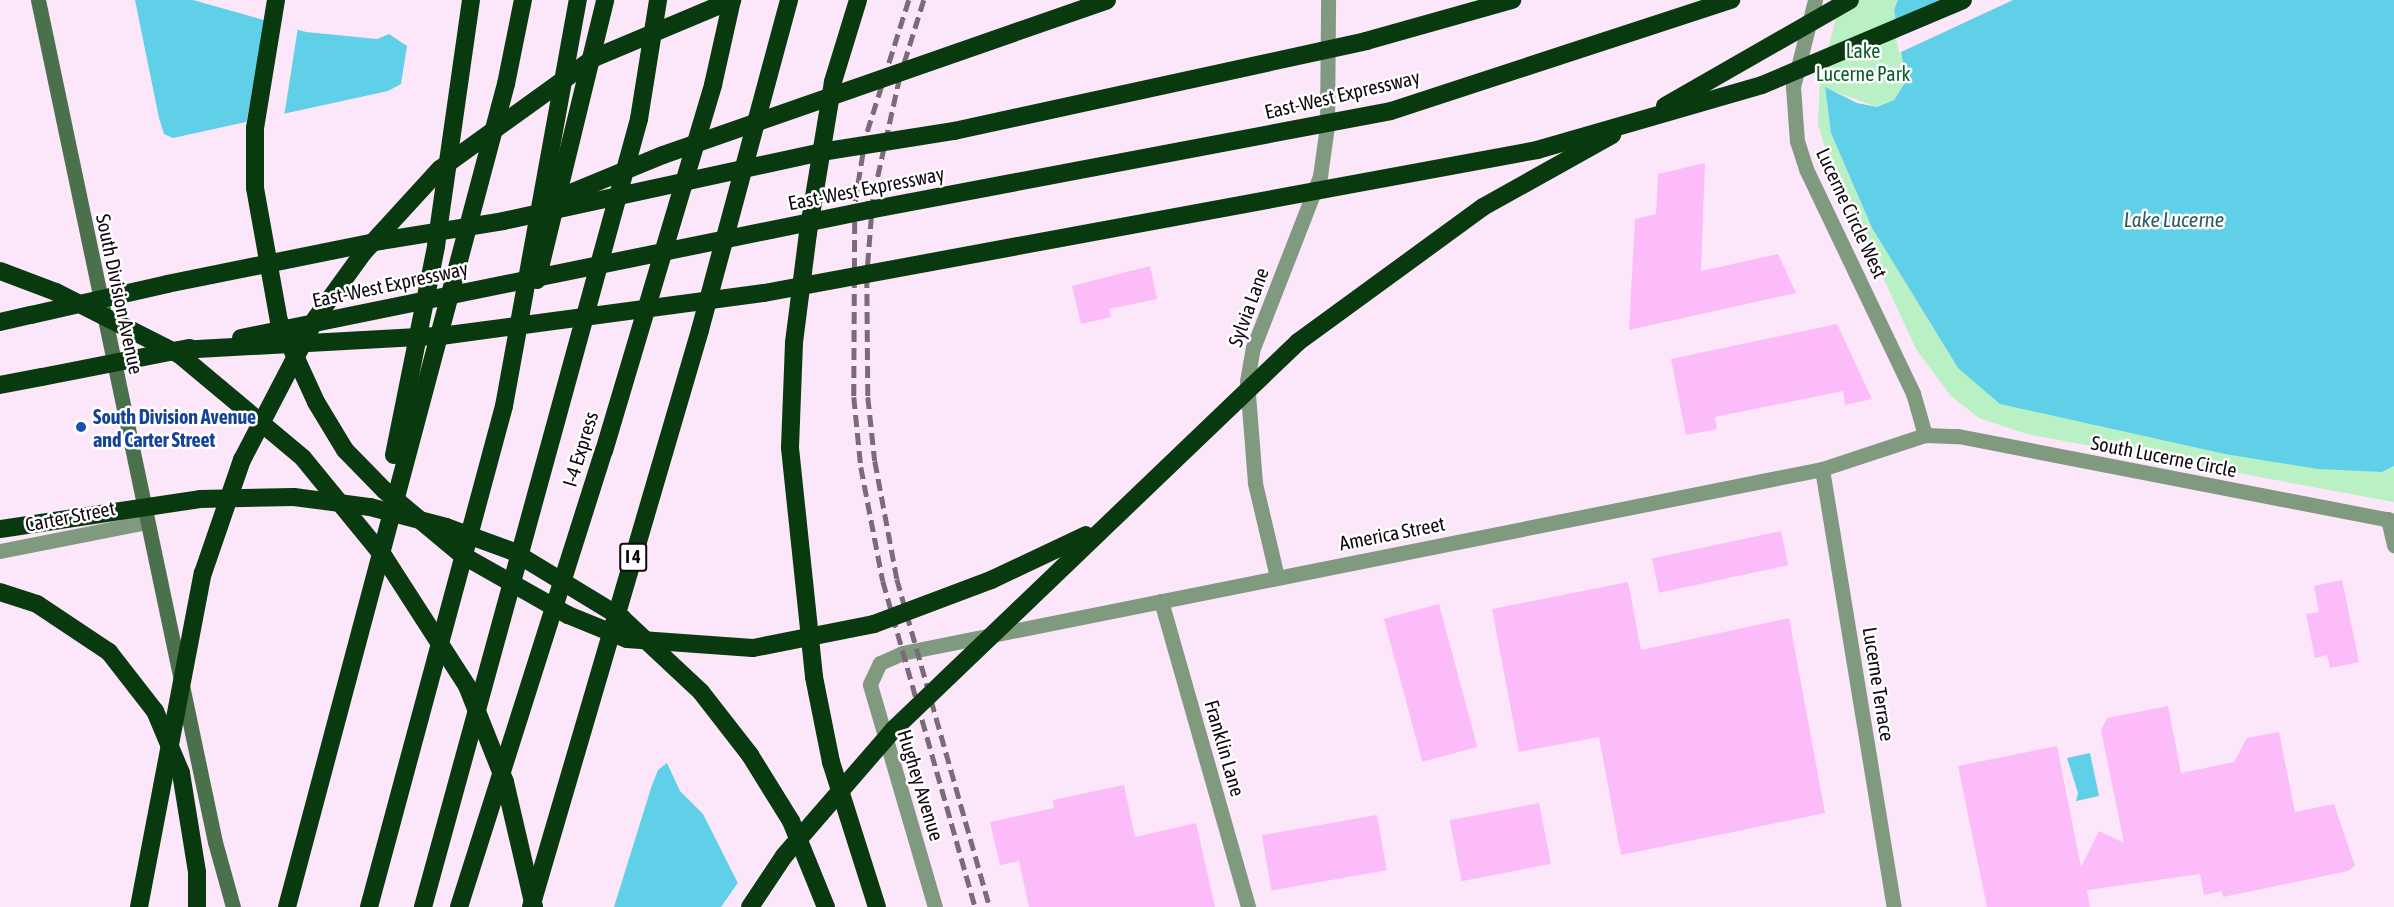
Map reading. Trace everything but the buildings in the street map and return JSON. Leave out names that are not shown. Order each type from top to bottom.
[{"type":"highway","points":[[276,0],[255,128],[255,188],[279,321],[316,402],[345,450],[462,555],[568,615],[627,639],[753,648],[874,624],[991,580],[1098,530]]},
{"type":"highway","points":[[366,598],[436,246],[471,0]]},
{"type":"highway","points":[[287,907],[366,598],[475,204],[523,0]]},
{"type":"highway","points":[[504,406],[578,0]]},
{"type":"highway","points":[[369,907],[504,406],[605,0]]},
{"type":"highway","points":[[423,907],[639,119],[658,0]]},
{"type":"highway","points":[[139,907],[203,573],[242,460],[316,318],[363,253],[440,169],[594,58],[732,0]]},
{"type":"highway","name":"I-4 Express","points":[[459,907],[607,440],[713,85],[732,0]]},
{"type":"highway","name":"I 4","points":[[532,907],[706,307],[789,0]]},
{"type":"highway","points":[[858,0],[833,82],[808,233],[794,343],[790,448],[814,677],[831,762],[877,907]]},
{"type":"highway","points":[[503,221],[663,155],[1107,0]]},
{"type":"highway","name":"East-West Expressway","points":[[0,322],[167,284],[380,241],[503,221],[821,152],[954,131],[1366,41],[1512,0]]},
{"type":"highway","name":"East-West Expressway","points":[[0,385],[869,210],[1391,111],[1731,0]]},
{"type":"highway","points":[[750,907],[784,856],[893,730],[1098,530],[1298,342],[1483,207],[1850,0]]},
{"type":"highway","points":[[179,350],[441,336],[764,293],[1537,150],[1762,85],[1963,0]]},
{"type":"highway","points":[[0,271],[56,292],[180,355],[303,458],[384,557],[467,686],[504,782],[532,907]]},
{"type":"highway","points":[[0,529],[200,499],[294,497],[370,507],[446,527],[512,551],[622,618],[701,692],[750,755],[791,821],[826,907]]},
{"type":"highway","points":[[0,592],[37,604],[109,652],[155,711],[181,773],[197,872],[197,907]]},
{"type":"street","name":"South Division Avenue","points":[[38,0],[215,842],[233,907]]},
{"type":"street","name":"Sylvia Lane","points":[[1276,577],[1254,472],[1247,381],[1253,348],[1320,176],[1327,126],[1328,0]]},
{"type":"street","name":"Lucerne Circle West","points":[[1815,0],[1793,87],[1797,141],[1806,170],[1913,393],[1925,435]]},
{"type":"street","name":"America Street","points":[[873,675],[880,663],[908,651],[1822,469],[1925,435]]},
{"type":"street","name":"South Lucerne Circle","points":[[1925,435],[1958,436],[2391,520]]},
{"type":"street","name":"Lucerne Terrace","points":[[1822,469],[1894,907]]},
{"type":"street","points":[[2391,520],[2394,545]]},
{"type":"street","name":"Carter Street","points":[[0,551],[147,522]]},
{"type":"street","name":"Franklin Lane","points":[[1161,601],[1248,907]]},
{"type":"street","name":"Hughey Avenue","points":[[873,675],[873,698],[935,907]]},
{"type":"street","name":"South Division Avenue","points":[[215,842],[222,907]]},
{"type":"green space","name":"Lake Lucerne Park","points":[[1841,0],[1898,0],[1894,11],[1906,81],[1894,100],[1877,107],[1825,88],[1831,133],[1872,228],[1958,368],[2382,472],[2394,466],[2394,502],[2027,434],[1979,418],[1951,396],[1916,349],[1828,158],[1818,124],[1820,78]]},
{"type":"water","points":[[135,0],[193,0],[306,32],[377,39],[389,34],[407,46],[401,84],[388,91],[173,138],[164,134],[159,118]]},
{"type":"water","name":"Lake Lucerne","points":[[1898,0],[2394,0],[2394,466],[2382,472],[2318,469],[2225,454],[2000,404],[1958,368],[1872,228],[1831,133],[1825,87],[1857,103],[1877,107],[1894,100],[1906,81],[1894,10]]},
{"type":"water","points":[[2090,753],[2099,796],[2076,801],[2078,793],[2067,758]]},
{"type":"water","points":[[667,763],[680,791],[703,814],[750,907],[614,907],[652,785],[658,770]]},
{"type":"pier","points":[[1941,0],[2013,0],[1899,53],[1893,21]]},
{"type":"pier","points":[[265,19],[298,27],[284,117],[246,125]]},
{"type":"pier","points":[[742,877],[753,907],[721,907]]},
{"type":"railway","points":[[909,0],[866,136],[855,204],[854,397],[861,467],[883,581],[975,907]]},
{"type":"railway","points":[[924,0],[900,77],[873,199],[867,276],[868,397],[875,461],[897,579],[990,907]]},
{"type":"place","name":"South Division Avenue and Carter Street","points":[[81,427]]}]
